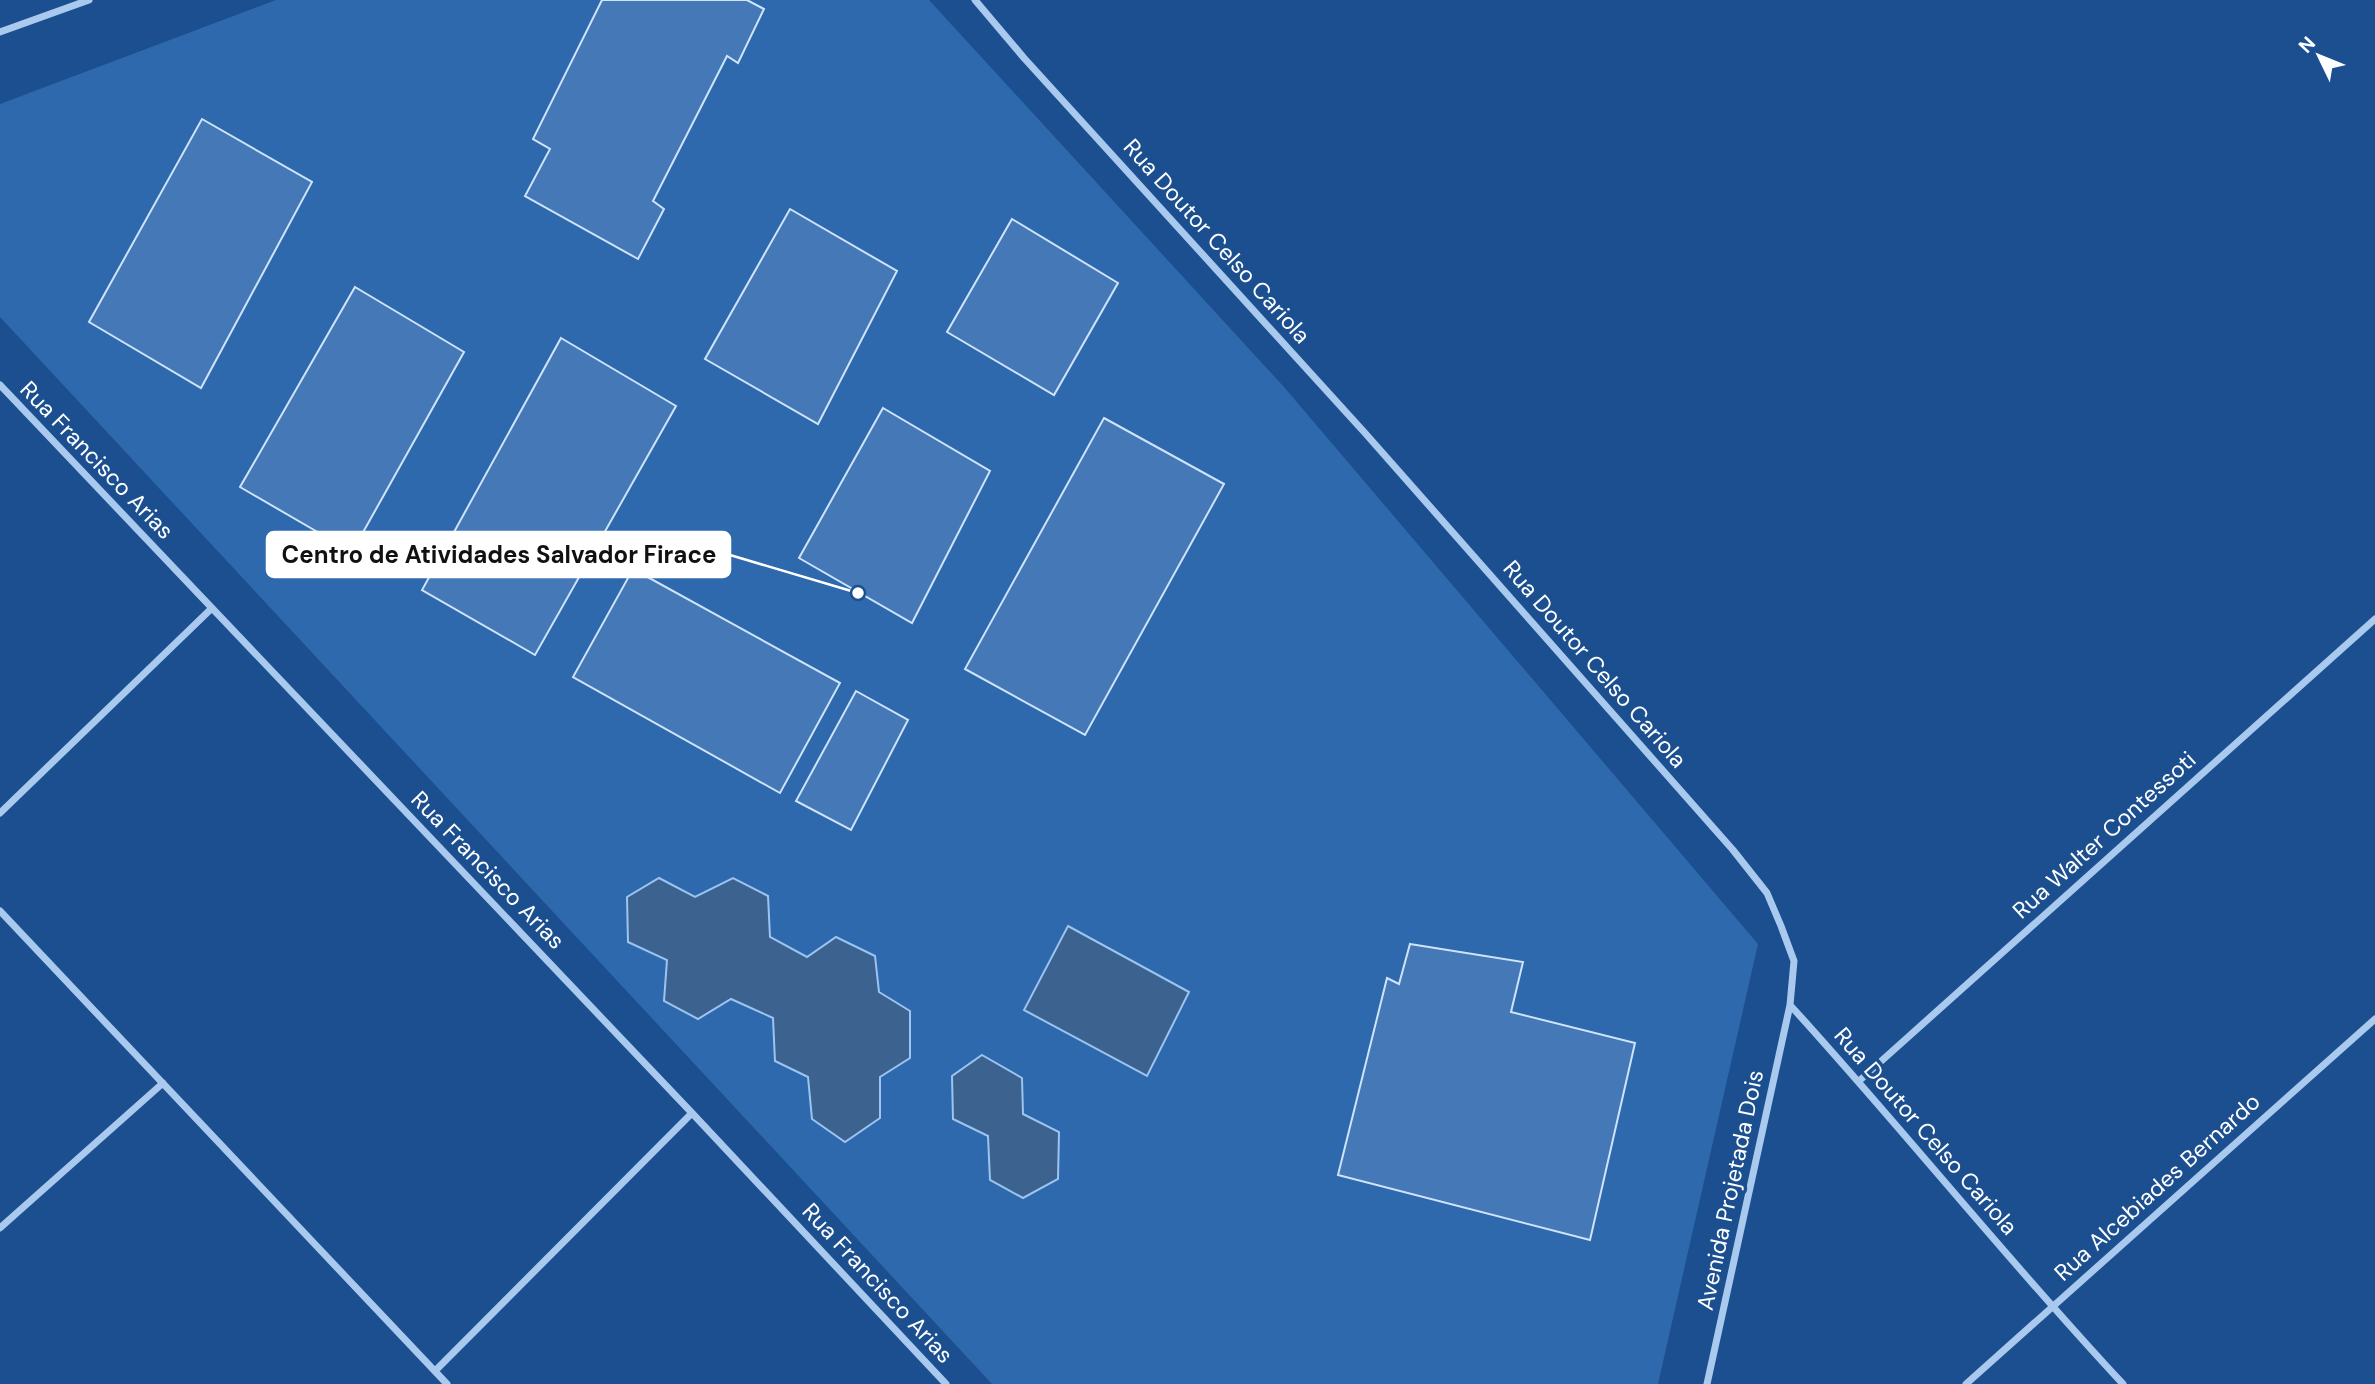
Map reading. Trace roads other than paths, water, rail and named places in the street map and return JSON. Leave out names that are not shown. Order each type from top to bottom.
[{"type":"street","points":[[0,32],[89,0]]},
{"type":"street","name":"Rua Doutor Celso Cariola","points":[[975,0],[1024,58],[1365,433],[1733,850],[1766,893],[1794,961],[1790,1005],[1859,1081],[2051,1307],[2123,1384]]},
{"type":"street","name":"Rua Francisco Arias","points":[[0,385],[946,1384]]},
{"type":"street","points":[[0,813],[212,608]]},
{"type":"street","name":"Rua Walter Contessoti","points":[[1859,1081],[2375,619]]},
{"type":"street","points":[[0,911],[447,1384]]},
{"type":"street","name":"Avenida Projetada Dois","points":[[1707,1384],[1790,1005]]},
{"type":"street","name":"Rua Alcebiades Bernardo","points":[[1966,1384],[2375,1019]]},
{"type":"street","points":[[0,1228],[163,1083]]},
{"type":"street","points":[[435,1371],[692,1113]]},
{"type":"place","name":"Centro de Atividades Salvador Firace","points":[[858,593]]}]
